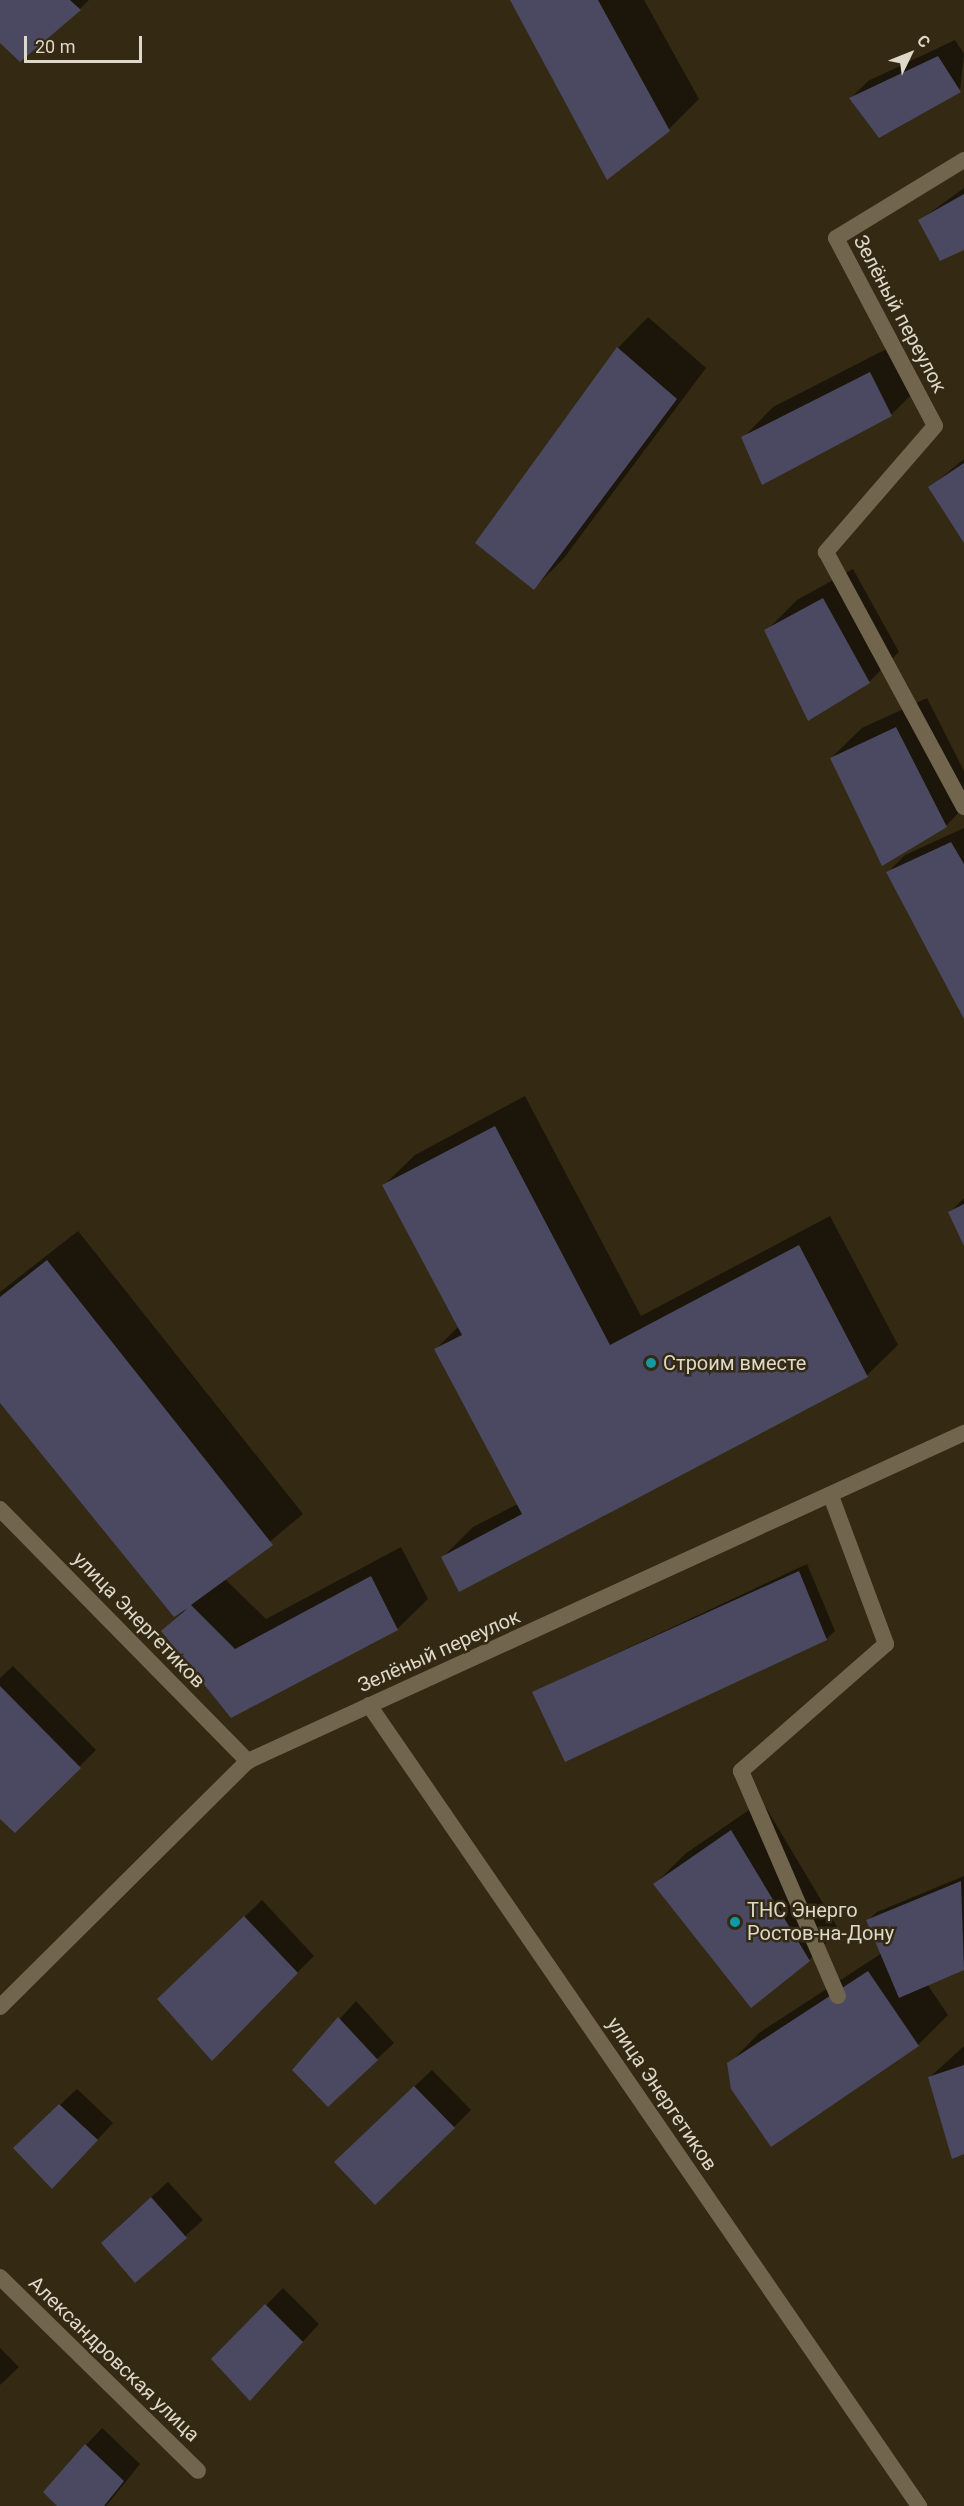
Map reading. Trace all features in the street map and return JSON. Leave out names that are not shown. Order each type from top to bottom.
[{"type":"street","name":"Зелёный переулок","points":[[964,160],[836,238],[935,426],[826,552],[964,807]]},
{"type":"street","name":"Зелёный переулок","points":[[0,2007],[248,1761],[831,1497],[964,1433]]},
{"type":"street","points":[[831,1497],[886,1644],[741,1771],[838,1996]]},
{"type":"street","name":"улица Энергетиков","points":[[0,1509],[248,1761]]},
{"type":"street","name":"улица Энергетиков","points":[[369,1705],[919,2506]]},
{"type":"street","name":"Александровская улица","points":[[0,2277],[198,2471]]},
{"type":"building","points":[[0,0],[70,0],[81,10],[20,62],[0,43]]},
{"type":"building","points":[[510,0],[598,0],[670,131],[607,180]]},
{"type":"building","points":[[938,56],[961,92],[879,138],[849,98]]},
{"type":"building","points":[[964,194],[964,250],[940,261],[918,220]]},
{"type":"building","points":[[617,347],[677,399],[534,590],[475,543]]},
{"type":"building","points":[[870,372],[892,416],[762,485],[741,437]]},
{"type":"building","points":[[964,463],[964,543],[928,487]]},
{"type":"building","points":[[823,598],[870,683],[808,721],[764,630]]},
{"type":"building","points":[[896,727],[947,827],[882,866],[830,758]]},
{"type":"building","points":[[951,842],[964,864],[964,1019],[886,872]]},
{"type":"building","name":"Строим вместе","points":[[495,1126],[610,1345],[799,1245],[868,1377],[459,1592],[441,1557],[522,1514],[434,1349],[462,1335],[382,1185]]},
{"type":"building","points":[[964,1204],[964,1246],[948,1212]]},
{"type":"building","points":[[47,1260],[273,1545],[191,1605],[235,1649],[371,1576],[398,1630],[231,1718],[161,1631],[188,1608],[174,1617],[0,1403],[0,1297]]},
{"type":"building","points":[[799,1571],[827,1640],[565,1762],[532,1692]]},
{"type":"building","points":[[0,1686],[81,1768],[15,1833],[0,1819]]},
{"type":"building","name":"ТНС Энерго Ростов-на-Дону","points":[[731,1830],[810,1961],[751,2008],[653,1884]]},
{"type":"building","points":[[961,1881],[964,1970],[899,1998],[866,1920]]},
{"type":"building","points":[[244,1916],[298,1973],[212,2061],[157,1999]]},
{"type":"building","points":[[868,1971],[919,2046],[771,2147],[731,2089],[727,2063]]},
{"type":"building","points":[[338,2017],[378,2060],[328,2107],[292,2070]]},
{"type":"building","points":[[964,2065],[964,2154],[952,2159],[928,2077]]},
{"type":"building","points":[[414,2086],[455,2128],[375,2205],[334,2162]]},
{"type":"building","points":[[59,2104],[98,2140],[52,2189],[13,2148]]},
{"type":"building","points":[[151,2197],[187,2238],[135,2283],[101,2243]]},
{"type":"building","points":[[265,2304],[303,2342],[250,2401],[211,2359]]},
{"type":"building","points":[[85,2444],[124,2481],[104,2506],[57,2506],[43,2492]]},
{"type":"place","name":"Строим вместе","points":[[651,1363]]},
{"type":"place","name":"ТНС Энерго Ростов-на-Дону","points":[[735,1922]]}]
